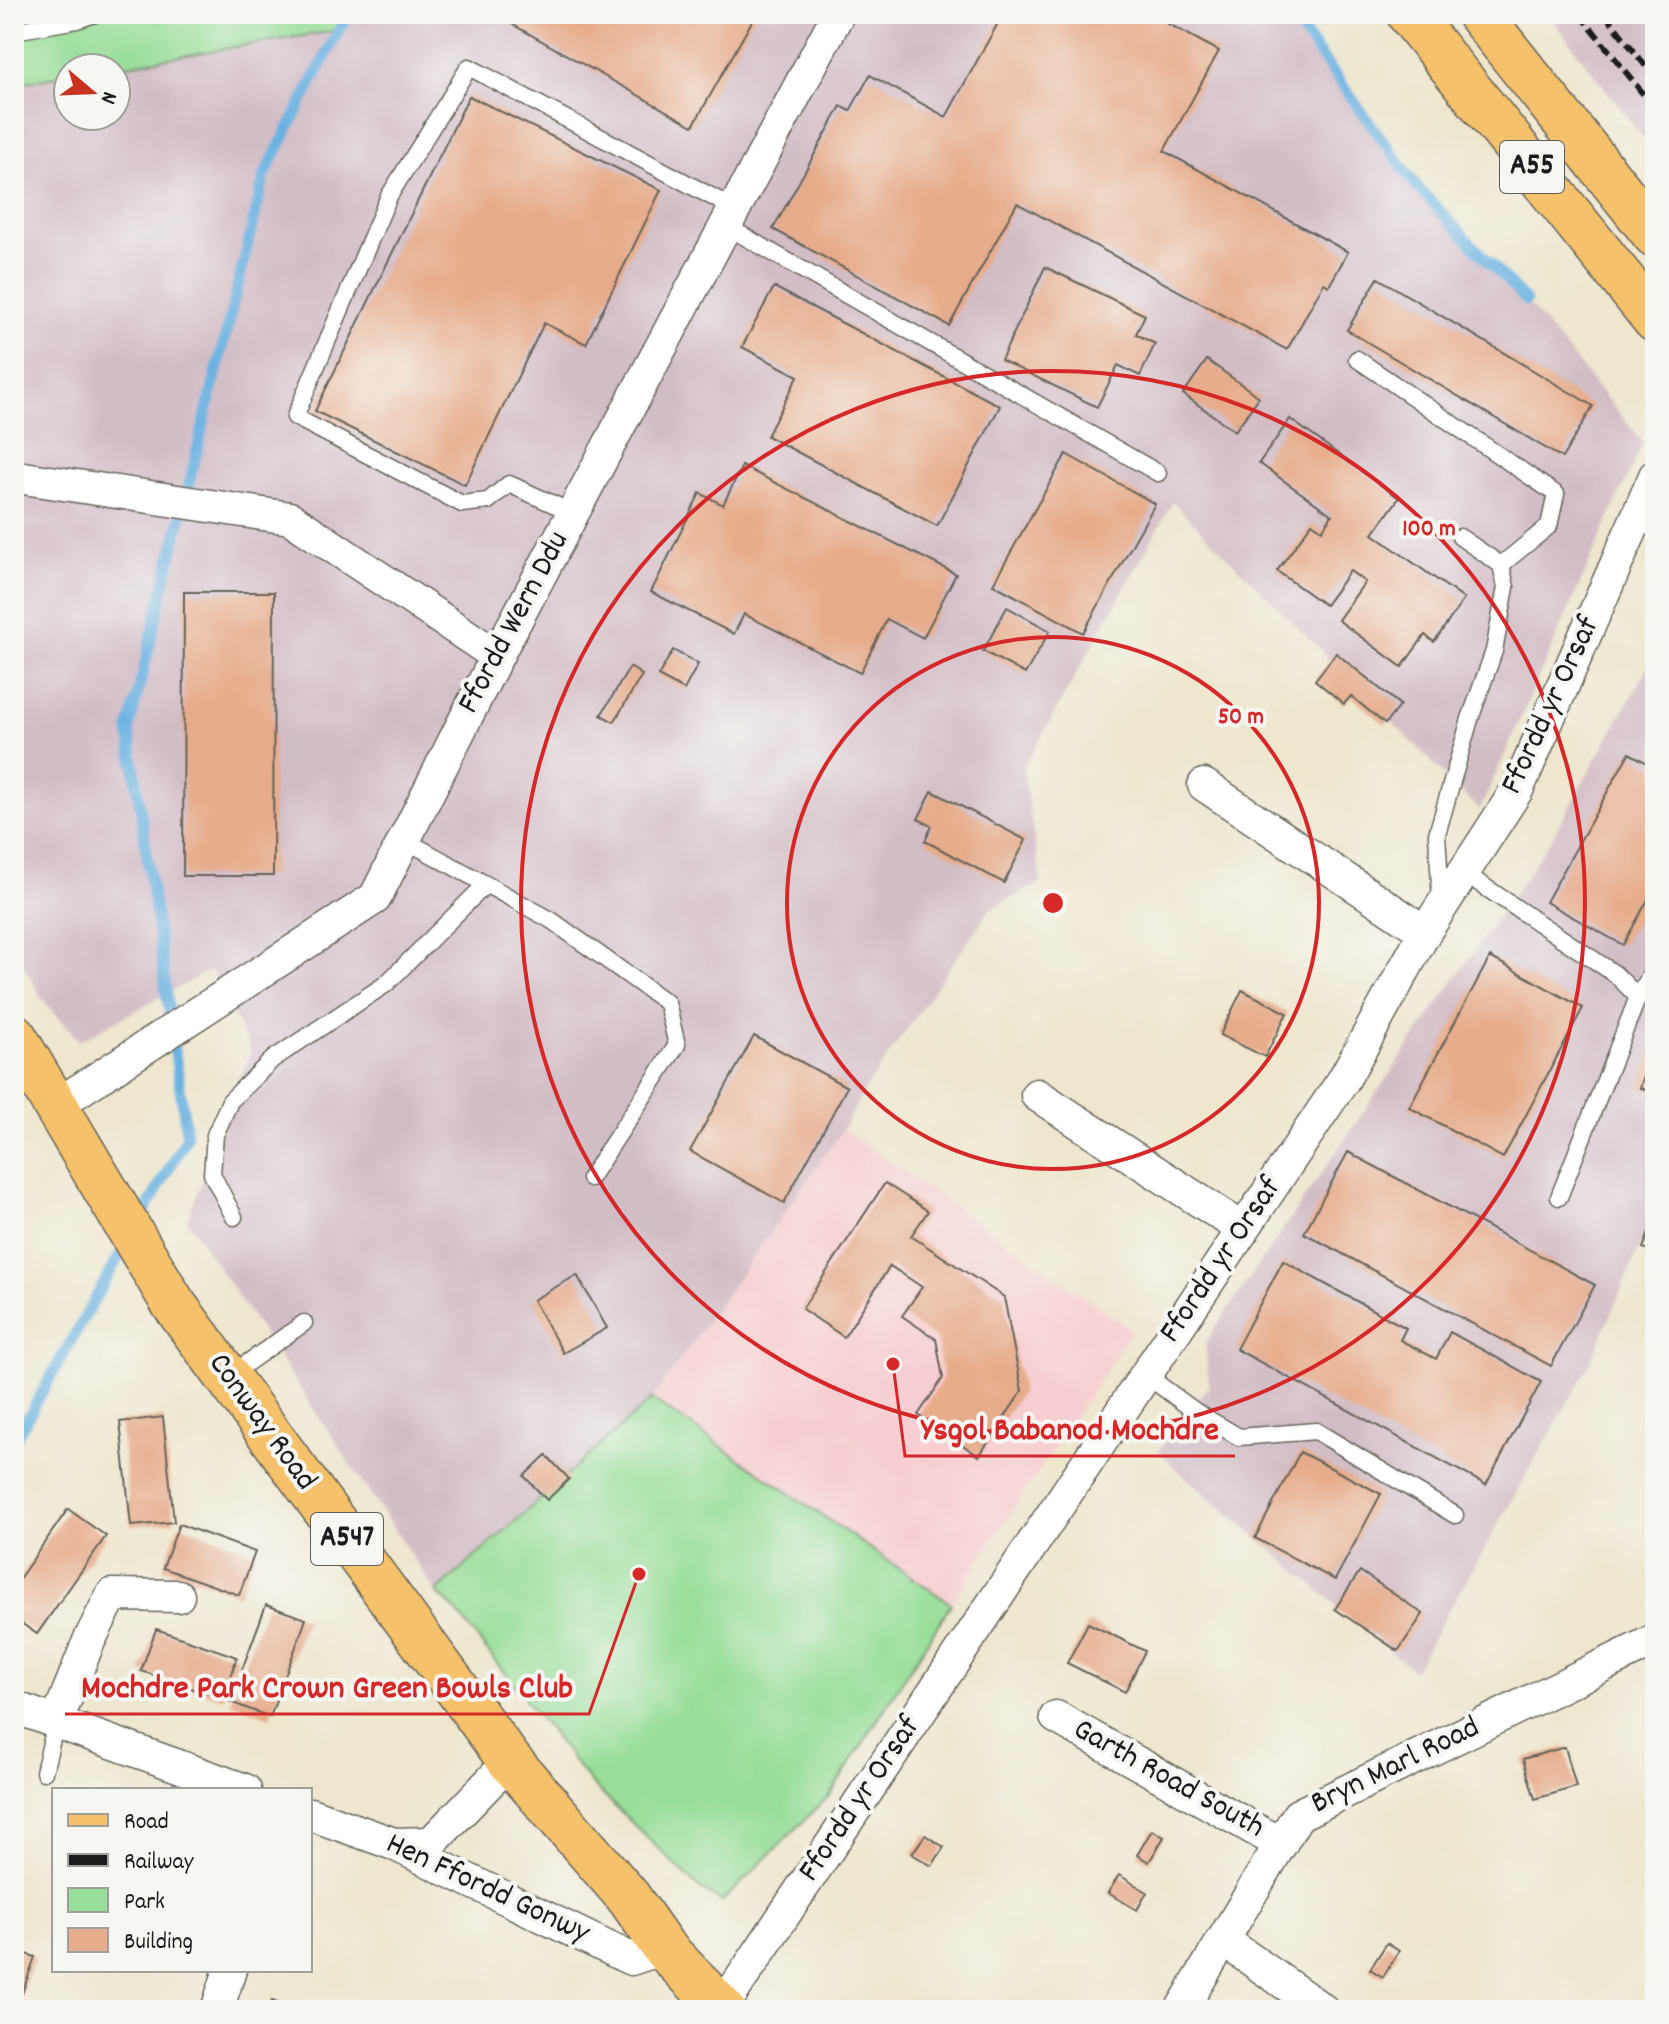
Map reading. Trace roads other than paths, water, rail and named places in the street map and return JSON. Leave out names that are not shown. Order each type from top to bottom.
[{"type":"main road","name":"A55","points":[[1409,14],[1655,320]]},
{"type":"main road","name":"A55","points":[[1479,14],[1655,235]]},
{"type":"main road","name":"Conway Road","points":[[14,1036],[173,1303],[510,1761],[629,1898],[664,1948],[722,2010]]},
{"type":"street","name":"Ffordd Wern Ddu","points":[[55,1106],[375,898],[497,656],[838,14]]},
{"type":"street","points":[[15,475],[290,518],[497,656]]},
{"type":"street","name":"Ffordd yr Orsaf","points":[[722,2010],[1344,1079],[1433,920],[1517,790],[1655,476]]},
{"type":"street","points":[[1204,785],[1433,920]]},
{"type":"street","points":[[1037,1095],[1243,1229]]},
{"type":"street","points":[[56,1723],[89,1641],[112,1595],[178,1596]]},
{"type":"street","name":"Bryn Marl Road","points":[[1181,2010],[1298,1815],[1655,1640]]},
{"type":"street","points":[[14,1707],[239,1788]]},
{"type":"street","name":"Garth Road South","points":[[1056,1717],[1281,1844]]},
{"type":"street","points":[[394,1844],[431,1843],[510,1761]]},
{"type":"street","name":"Hen Ffordd Gonwy","points":[[312,1815],[394,1844],[631,1959],[664,1948]]},
{"type":"street","points":[[1223,1940],[1323,2010]]},
{"type":"street","points":[[217,2010],[229,1972]]},
{"type":"lane","points":[[14,31],[95,14]]},
{"type":"lane","points":[[573,513],[509,484],[488,501],[462,504],[295,417],[389,196],[469,67],[730,218],[1158,473]]},
{"type":"lane","points":[[1357,359],[1556,494],[1549,526],[1501,565]]},
{"type":"lane","points":[[1433,920],[1437,834],[1470,719],[1494,651],[1506,587],[1501,565],[1460,537]]},
{"type":"lane","points":[[405,840],[551,920],[667,1003],[677,1045],[590,1178]]},
{"type":"lane","points":[[1464,873],[1615,974],[1638,997]]},
{"type":"lane","points":[[234,1217],[212,1174],[215,1135],[230,1101],[273,1059],[386,984],[485,885]]},
{"type":"lane","points":[[1559,1197],[1638,997],[1655,967]]},
{"type":"lane","points":[[227,1377],[304,1323]]},
{"type":"lane","points":[[1146,1375],[1196,1412],[1239,1437],[1316,1431],[1455,1515]]},
{"type":"lane","points":[[44,1772],[56,1723]]},
{"type":"waterway","points":[[139,1222],[187,1137],[129,729],[265,174],[350,14]]},
{"type":"waterway","points":[[1290,14],[1418,188],[1526,301]]},
{"type":"waterway","points":[[14,1442],[126,1244]]},
{"type":"railway","points":[[1580,14],[1655,109]]},
{"type":"railway","points":[[1605,14],[1655,78]]},
{"type":"place","name":"Ysgol Babanod Mochdre","points":[[893,1364]]},
{"type":"place","name":"Mochdre Park Crown Green Bowls Club","points":[[639,1574]]}]
